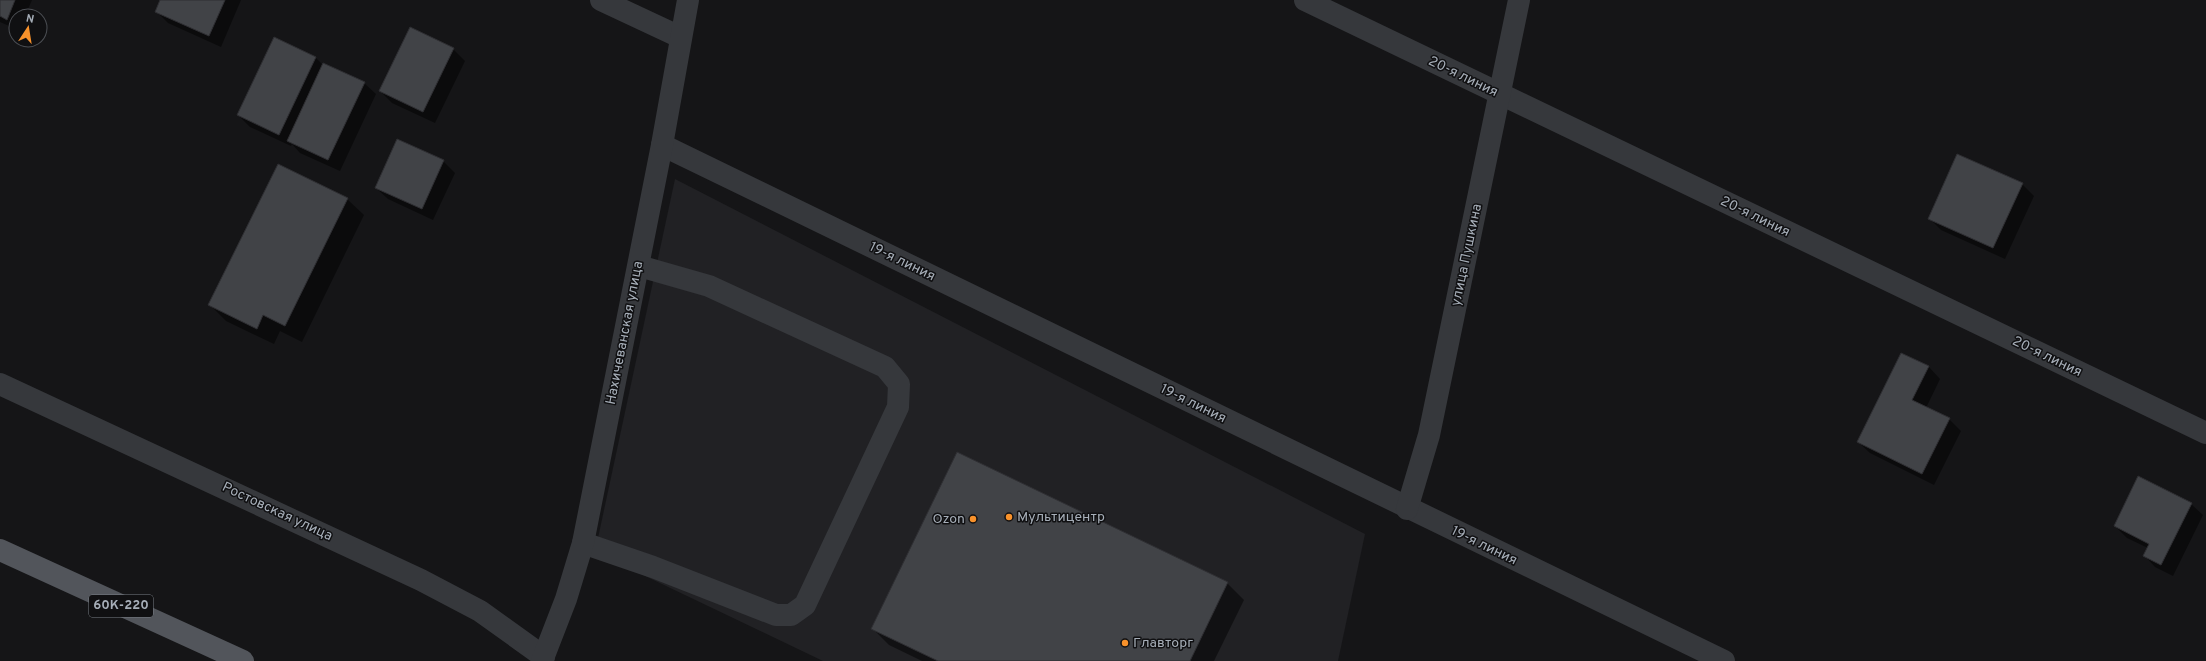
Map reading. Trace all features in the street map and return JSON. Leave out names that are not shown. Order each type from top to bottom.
[{"type":"main road","name":"60К-220","points":[[0,550],[243,661]]},
{"type":"street","points":[[601,0],[680,37]]},
{"type":"street","name":"Нахичеванская улица","points":[[543,659],[566,598],[583,543],[639,266],[688,0]]},
{"type":"street","name":"20-я линия","points":[[1305,0],[1500,96],[2206,433]]},
{"type":"street","name":"улица Пушкина","points":[[1407,509],[1429,435],[1519,0]]},
{"type":"street","name":"19-я линия","points":[[662,145],[1407,509],[1724,661]]},
{"type":"street","points":[[583,543],[653,567],[776,615],[791,615],[805,605],[898,407],[899,384],[885,368],[709,286],[639,266]]},
{"type":"street","name":"Ростовская улица","points":[[0,384],[421,580],[480,611],[543,659]]},
{"type":"shaded area","points":[[675,179],[1365,534],[1338,661],[823,661],[595,552]]},
{"type":"building","points":[[0,0],[15,0],[12,8],[8,8],[7,20],[0,16]]},
{"type":"building","points":[[160,0],[225,0],[209,36],[155,12]]},
{"type":"building","points":[[410,27],[454,48],[423,112],[379,91]]},
{"type":"building","points":[[274,37],[316,57],[279,135],[237,115]]},
{"type":"building","points":[[323,63],[365,82],[328,160],[287,141]]},
{"type":"building","points":[[397,139],[444,160],[422,209],[375,188]]},
{"type":"building","points":[[1957,154],[2023,183],[1993,248],[1928,219]]},
{"type":"building","points":[[278,164],[348,198],[285,326],[263,315],[257,329],[208,305]]},
{"type":"building","points":[[1901,353],[1929,366],[1912,400],[1950,418],[1922,474],[1857,442]]},
{"type":"building","name":"Мультицентр","points":[[957,452],[1228,582],[1190,661],[938,661],[871,629]]},
{"type":"building","points":[[2138,476],[2192,503],[2161,565],[2143,556],[2149,544],[2114,526]]},
{"type":"place","name":"Мультицентр","points":[[1009,517]]},
{"type":"place","name":"Ozon","points":[[973,519]]},
{"type":"place","name":"Главторг","points":[[1125,643]]}]
